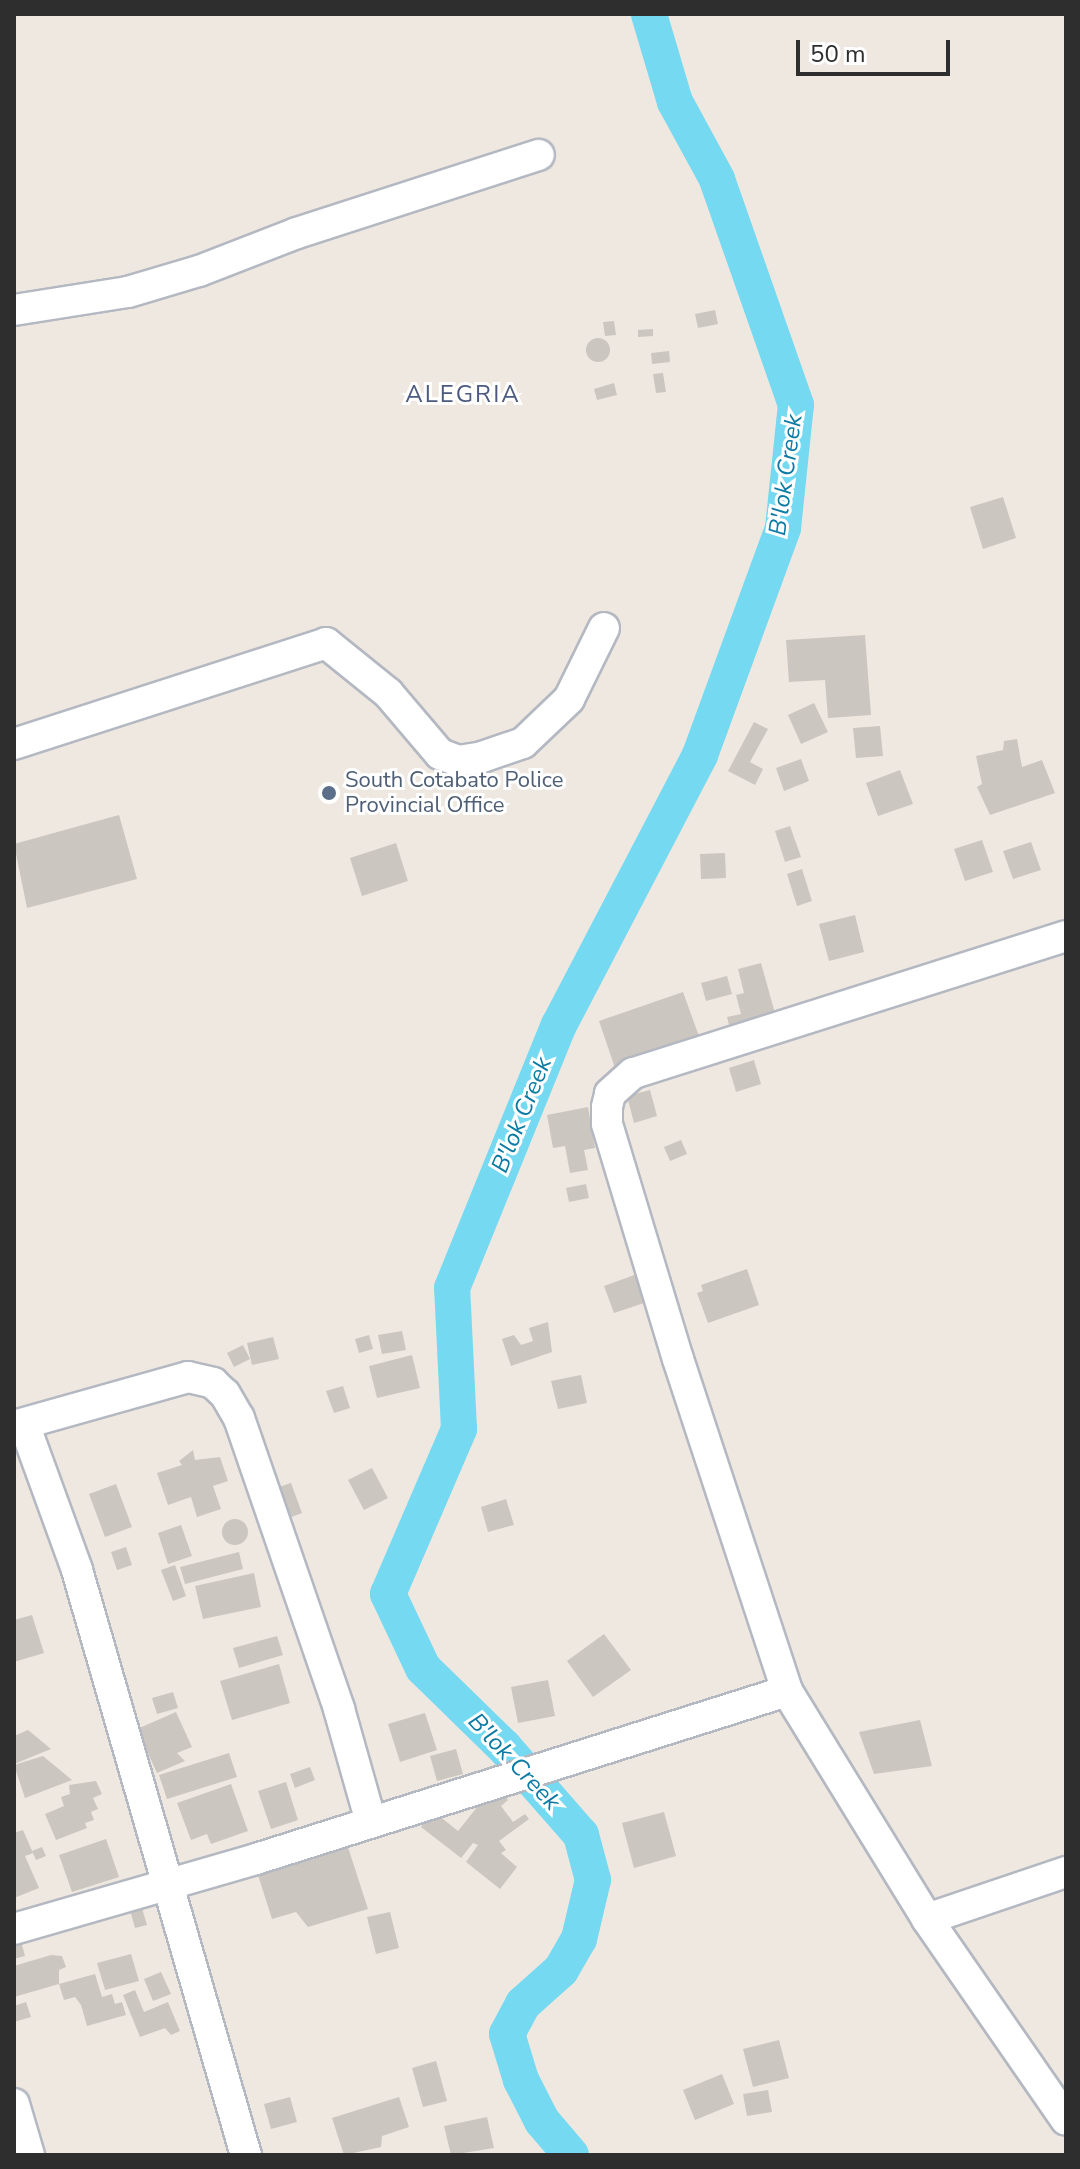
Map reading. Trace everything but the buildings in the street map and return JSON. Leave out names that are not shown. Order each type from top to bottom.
[{"type":"street","points":[[14,310],[128,292],[199,271],[297,233],[539,155]]},
{"type":"street","points":[[14,744],[326,643],[380,685],[440,754],[458,761],[482,757],[523,743],[569,699],[604,628]]},
{"type":"street","points":[[1066,936],[633,1073],[610,1094],[607,1124],[787,1691],[927,1919],[1066,2120]]},
{"type":"street","points":[[246,2155],[171,1885],[77,1570],[19,1425],[188,1377],[213,1383],[225,1394],[239,1418],[339,1709],[371,1822]]},
{"type":"street","points":[[14,1929],[171,1885],[787,1691]]},
{"type":"street","points":[[927,1919],[1066,1872]]},
{"type":"street","points":[[14,2104],[29,2155]]},
{"type":"waterway","name":"B'lok Creek","points":[[571,2155],[542,2121],[521,2080],[507,2034],[523,2004],[561,1970],[579,1939],[593,1880],[581,1835],[504,1747],[423,1668],[388,1594],[459,1429],[452,1288],[559,1025],[700,755],[783,528],[796,405],[717,179],[675,102],[649,14]]},
{"type":"place","name":"South Cotabato Police Provincial Office","points":[[329,793]]},
{"type":"district","name":"ALEGRIA","points":[[463,395]]}]
